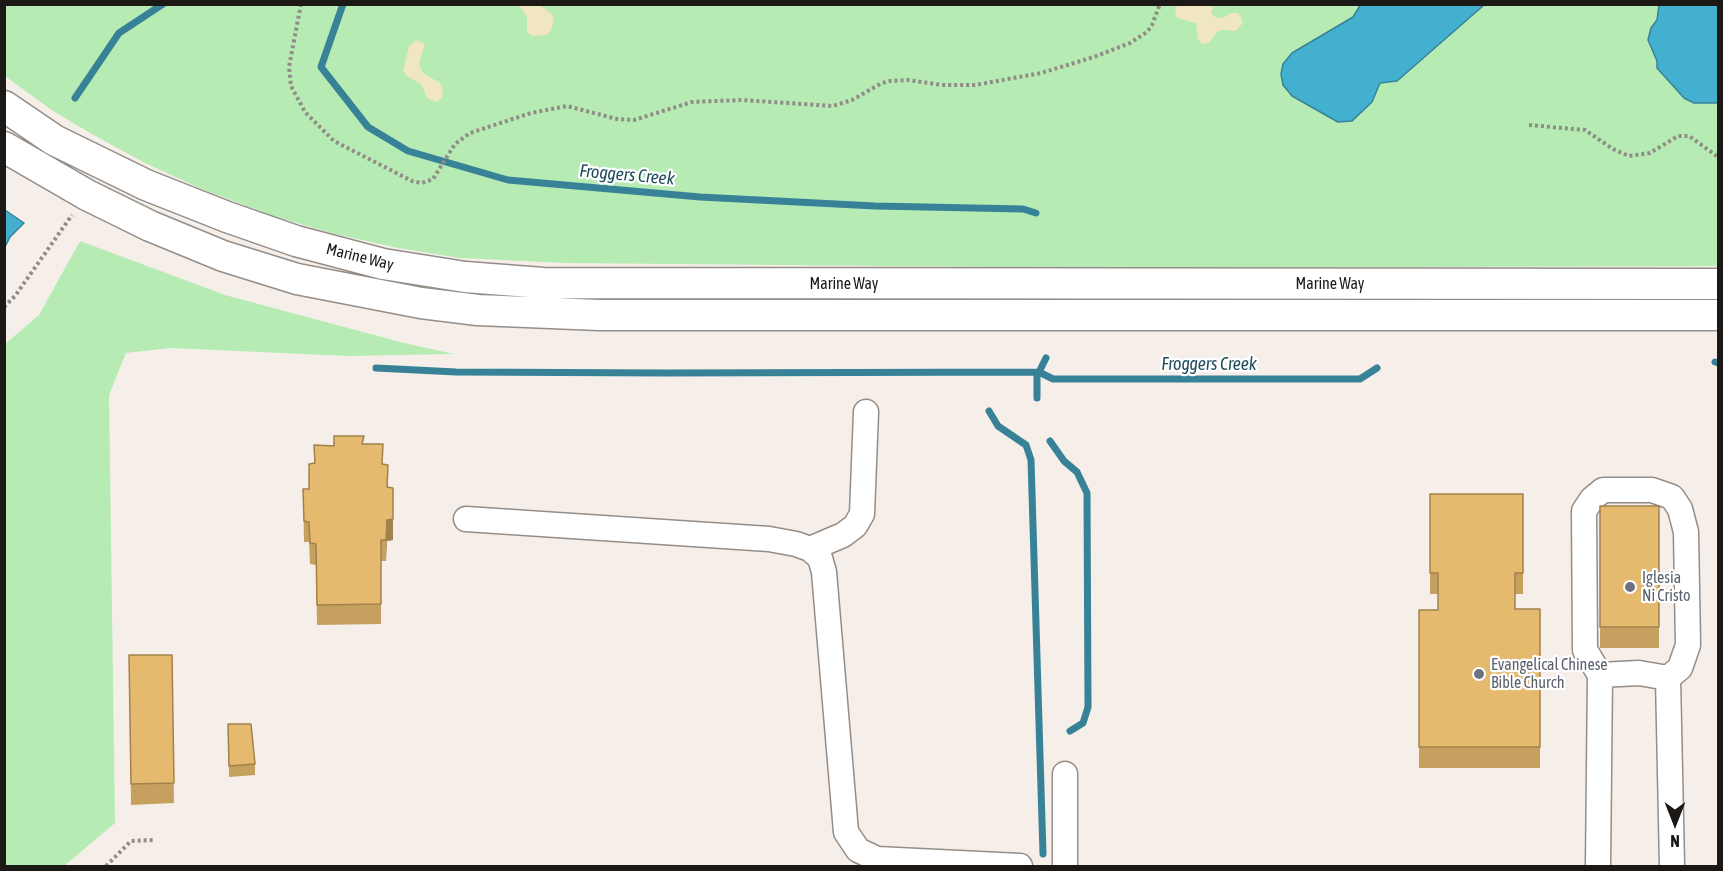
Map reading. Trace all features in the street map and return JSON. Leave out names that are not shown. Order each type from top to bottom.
[{"type":"main road","name":"Marine Way","points":[[4,106],[54,140],[146,185],[227,217],[296,241],[383,264],[465,277],[543,283],[1719,284]]},
{"type":"main road","name":"Marine Way","points":[[4,147],[87,195],[150,226],[223,256],[297,279],[421,303],[478,310],[599,315],[1719,315]]},
{"type":"street","points":[[810,549],[843,535],[855,526],[862,514],[866,412]]},
{"type":"street","points":[[1599,867],[1600,675],[1585,650],[1584,512],[1592,499],[1603,490],[1652,490],[1672,496],[1680,509],[1686,532],[1688,645],[1680,668],[1668,678],[1639,673],[1600,675]]},
{"type":"street","points":[[466,519],[769,539],[810,549],[820,558],[824,572],[846,831],[858,850],[877,859],[1020,867]]},
{"type":"street","points":[[1668,678],[1672,867]]},
{"type":"street","points":[[1065,774],[1065,867]]},
{"type":"path","points":[[301,4],[289,67],[291,86],[305,112],[334,141],[411,181],[429,181],[438,174],[456,144],[470,133],[531,113],[567,106],[617,119],[634,120],[692,102],[742,100],[833,106],[852,100],[890,81],[908,80],[942,85],[975,86],[1041,73],[1094,57],[1130,42],[1147,32],[1152,26],[1160,4]]},
{"type":"path","points":[[1529,125],[1585,130],[1613,149],[1629,156],[1650,153],[1678,136],[1689,136],[1719,157]]},
{"type":"path","points":[[4,307],[15,296],[87,195]]},
{"type":"path","points":[[106,867],[131,841],[155,840]]},
{"type":"green space","points":[[4,5],[1718,5],[1718,266],[1114,268],[563,263],[460,258],[398,248],[331,233],[270,215],[204,190],[143,162],[90,133],[50,109],[5,76]]},
{"type":"green space","points":[[80,241],[225,295],[404,343],[454,354],[349,356],[170,348],[126,353],[109,395],[115,823],[64,866],[5,866],[5,344],[39,315]]},
{"type":"sand","points":[[518,5],[539,5],[552,14],[554,21],[551,31],[546,35],[532,36],[527,32],[527,16]]},
{"type":"sand","points":[[1177,5],[1214,5],[1211,12],[1215,17],[1222,18],[1231,13],[1238,13],[1242,24],[1236,31],[1217,32],[1210,42],[1202,44],[1198,39],[1196,23],[1177,18],[1175,13]]},
{"type":"sand","points":[[416,40],[425,45],[419,62],[423,73],[440,83],[443,89],[442,98],[436,102],[427,98],[422,85],[403,71],[409,46]]},
{"type":"water","points":[[1361,4],[1484,5],[1397,81],[1380,83],[1372,102],[1352,121],[1338,122],[1292,96],[1283,85],[1281,74],[1283,64],[1292,53],[1353,17]]},
{"type":"water","points":[[1659,5],[1718,5],[1718,103],[1694,103],[1684,98],[1657,68],[1657,61],[1648,40],[1651,28],[1657,20]]},
{"type":"water","points":[[5,210],[24,223],[10,237],[5,247]]},
{"type":"building","points":[[334,436],[364,436],[362,444],[383,444],[382,464],[388,465],[387,487],[393,488],[393,519],[387,520],[386,540],[381,540],[381,604],[317,605],[316,544],[310,543],[309,522],[304,521],[303,489],[309,489],[309,464],[315,463],[314,445],[334,446]]},
{"type":"building","name":"Evangelical Chinese Bible Church","points":[[1430,494],[1523,494],[1523,573],[1515,573],[1515,609],[1540,609],[1540,747],[1419,747],[1419,610],[1438,610],[1438,573],[1430,573]]},
{"type":"building","name":"Iglesia Ni Cristo","points":[[1600,506],[1659,506],[1659,627],[1600,627]]},
{"type":"building","points":[[129,655],[172,655],[174,783],[131,784]]},
{"type":"building","points":[[228,724],[251,724],[255,764],[229,766]]},
{"type":"waterway","points":[[75,98],[119,33],[163,4]]},
{"type":"waterway","name":"Froggers Creek","points":[[343,4],[321,67],[368,127],[408,151],[508,180],[700,197],[875,206],[1023,209],[1036,213]]},
{"type":"waterway","points":[[1037,398],[1037,376],[1046,358]]},
{"type":"waterway","points":[[376,368],[456,372],[1039,372],[1053,379],[1360,379],[1377,368]]},
{"type":"waterway","points":[[989,411],[998,426],[1026,445],[1031,460],[1043,854]]},
{"type":"waterway","points":[[1050,441],[1064,461],[1077,472],[1087,493],[1088,707],[1083,723],[1070,731]]},
{"type":"place","name":"Iglesia Ni Cristo","points":[[1630,587]]},
{"type":"place","name":"Evangelical Chinese Bible Church","points":[[1479,674]]}]
